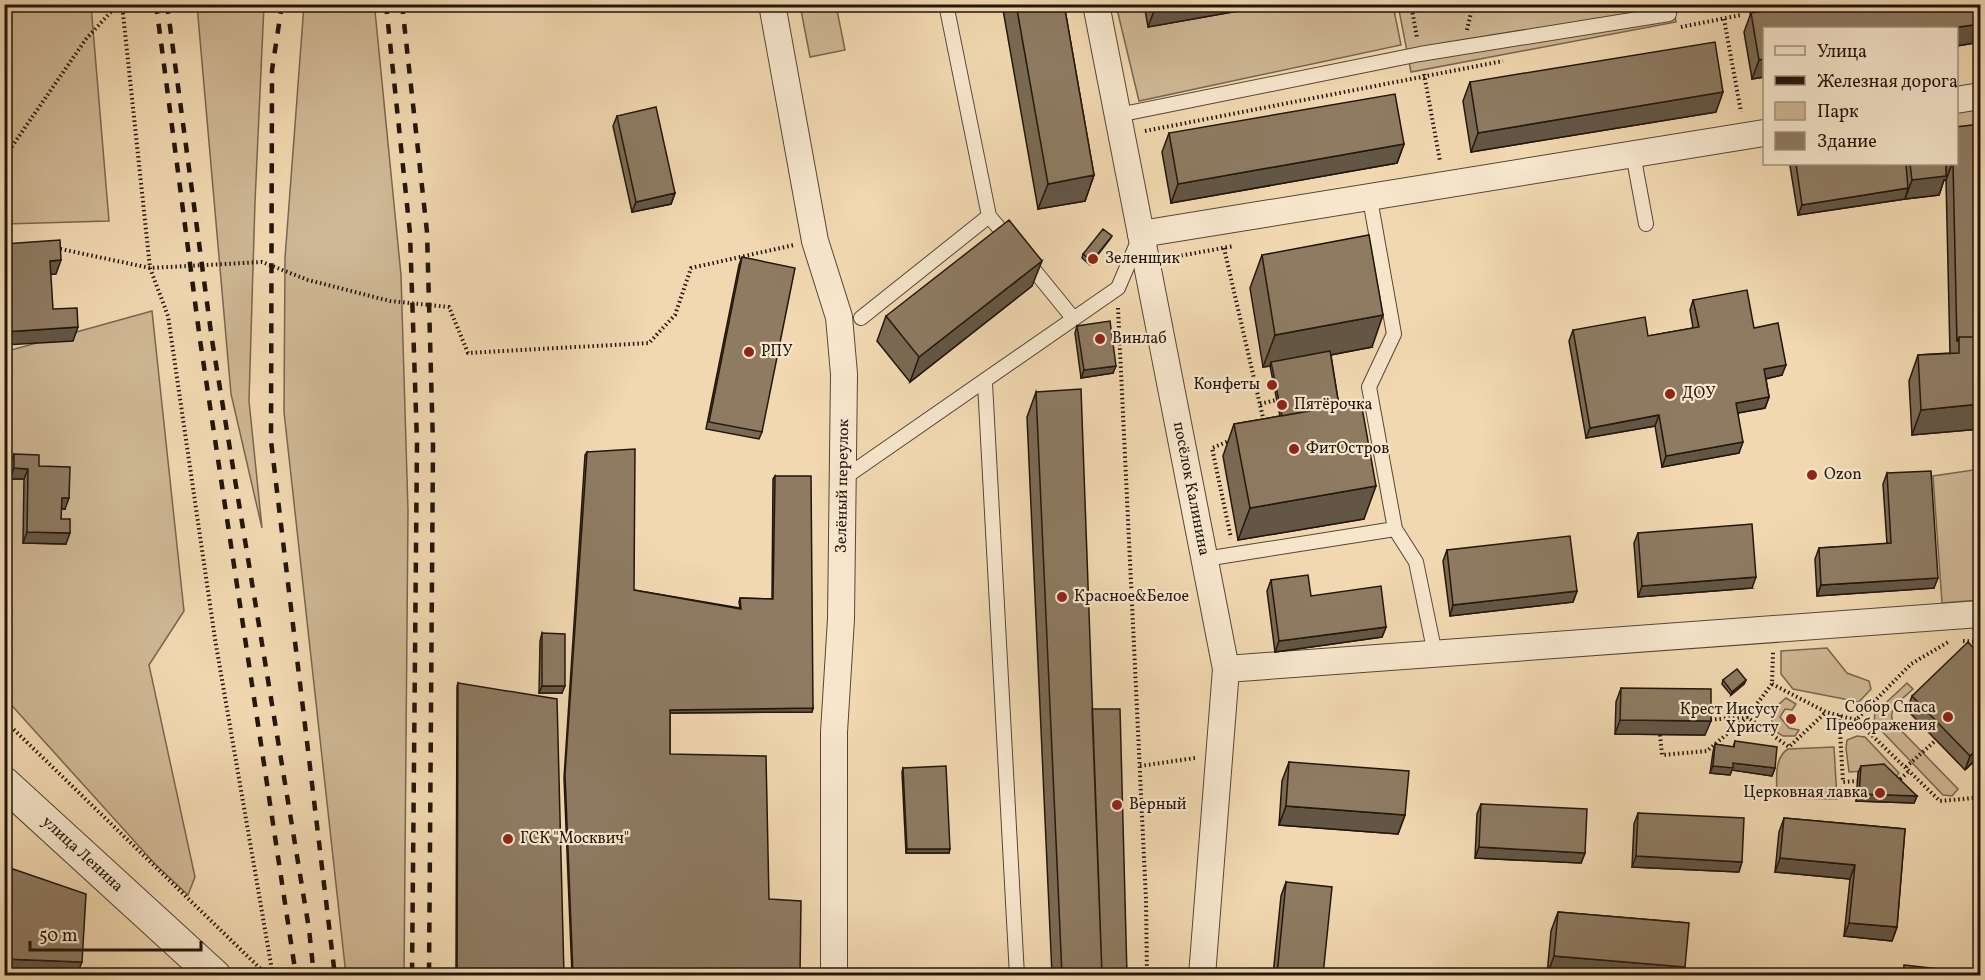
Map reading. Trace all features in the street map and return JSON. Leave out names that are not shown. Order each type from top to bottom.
[{"type":"street","name":"Зелёный переулок","points":[[772,4],[815,241],[839,317],[844,374],[844,478],[834,732],[834,975]]},
{"type":"street","name":"посёлок Калинина","points":[[1096,4],[1226,669],[1202,975]]},
{"type":"street","points":[[1958,100],[1980,96]]},
{"type":"street","points":[[1141,234],[1763,133]]},
{"type":"street","points":[[1226,669],[1980,614]]},
{"type":"street","name":"улица Ленина","points":[[4,783],[215,975]]},
{"type":"lane","points":[[946,4],[989,216],[1073,318]]},
{"type":"lane","points":[[1120,125],[1420,54],[1669,14],[1667,4]]},
{"type":"lane","points":[[1757,12],[1801,4]]},
{"type":"lane","points":[[1633,154],[1646,224]]},
{"type":"lane","points":[[1370,198],[1394,334],[1370,387],[1395,529],[1416,562],[1435,654]]},
{"type":"lane","points":[[861,318],[989,216]]},
{"type":"lane","points":[[844,478],[985,383],[1118,288],[1141,234]]},
{"type":"lane","points":[[985,383],[1017,975]]},
{"type":"lane","points":[[1205,559],[1395,529]]},
{"type":"path","points":[[4,158],[86,39],[118,4]]},
{"type":"path","points":[[122,4],[150,268],[168,316],[215,639],[273,975]]},
{"type":"path","points":[[1411,4],[1445,186]]},
{"type":"path","points":[[1677,28],[1757,12]]},
{"type":"path","points":[[1724,19],[1742,118]]},
{"type":"path","points":[[1120,125],[1424,76],[1514,59]]},
{"type":"path","points":[[54,248],[150,268],[262,262],[308,280],[390,301],[449,307],[468,353],[650,343],[675,315],[691,268],[815,241]]},
{"type":"path","points":[[1224,248],[1265,426]]},
{"type":"path","points":[[1118,288],[1140,766],[1147,975]]},
{"type":"path","points":[[1260,404],[1276,400]]},
{"type":"path","points":[[1233,439],[1212,448],[1235,554]]},
{"type":"path","points":[[1660,735],[1662,755],[1707,751],[1747,717],[1772,684],[1773,648],[1768,629]]},
{"type":"path","points":[[1856,720],[1911,664],[1949,641],[1980,642]]},
{"type":"path","points":[[1772,684],[1826,712],[1856,720],[1940,801],[1974,798],[1980,792]]},
{"type":"path","points":[[1706,720],[1747,717],[1789,747],[1826,712]]},
{"type":"path","points":[[1839,715],[1843,782],[1858,781]]},
{"type":"path","points":[[4,720],[268,975]]},
{"type":"path","points":[[1894,784],[1936,740]]},
{"type":"path","points":[[1140,766],[1220,755]]},
{"type":"green space","points":[[4,5],[91,5],[109,221],[5,224]]},
{"type":"green space","points":[[197,5],[264,5],[249,401],[262,528],[231,394]]},
{"type":"green space","points":[[304,5],[374,5],[375,11],[401,275],[408,511],[404,975],[346,975],[284,412],[285,258]]},
{"type":"green space","points":[[800,5],[836,5],[845,50],[810,57]]},
{"type":"green space","points":[[1116,5],[1393,5],[1401,45],[1139,101]]},
{"type":"green space","points":[[1398,5],[1673,5],[1676,22],[1411,72]]},
{"type":"green space","points":[[1980,99],[1980,140],[1958,143],[1958,103]]},
{"type":"green space","points":[[152,311],[184,611],[149,665],[195,877],[188,895],[155,864],[5,698],[4,352]]},
{"type":"green space","points":[[1980,469],[1980,600],[1942,603],[1933,476]]},
{"type":"green space","points":[[1827,648],[1847,673],[1869,681],[1871,689],[1859,702],[1793,689],[1781,674],[1781,651]]},
{"type":"green space","points":[[1907,683],[1913,689],[1894,708],[1893,722],[1958,789],[1952,796],[1943,795],[1874,723],[1875,713]]},
{"type":"green space","points":[[1786,698],[1796,704],[1792,710],[1785,709],[1780,717],[1789,728],[1799,730],[1795,736],[1783,736],[1773,730],[1771,711]]},
{"type":"green space","points":[[1857,736],[1865,737],[1899,773],[1893,780],[1881,770],[1849,772],[1847,740]]},
{"type":"green space","points":[[1834,747],[1837,799],[1777,798],[1777,771],[1783,753],[1788,749]]},
{"type":"building","points":[[1016,4],[1064,4],[1094,175],[1048,184]]},
{"type":"building","points":[[1154,4],[1175,4],[1155,8]]},
{"type":"building","points":[[1804,4],[1980,4],[1980,24],[1958,27],[1763,27],[1763,59],[1759,60],[1751,13]]},
{"type":"building","points":[[1715,42],[1723,92],[1478,133],[1470,82]]},
{"type":"building","points":[[1395,94],[1404,144],[1178,184],[1169,133]]},
{"type":"building","points":[[656,107],[675,193],[636,202],[617,116]]},
{"type":"building","points":[[1980,124],[1980,337],[1959,337],[1957,342],[1953,165],[1958,165],[1958,127]]},
{"type":"building","points":[[1796,165],[1906,165],[1908,188],[1802,205]]},
{"type":"building","points":[[1910,165],[1946,165],[1946,176],[1912,180]]},
{"type":"building","points":[[1009,220],[1042,261],[919,357],[886,316]]},
{"type":"building","points":[[1103,229],[1112,236],[1092,261],[1083,254]]},
{"type":"building","points":[[1369,235],[1383,315],[1275,335],[1262,255]]},
{"type":"building","points":[[60,240],[61,260],[50,261],[53,309],[77,308],[78,327],[4,332],[4,244]]},
{"type":"building","name":"РПУ","points":[[742,257],[795,268],[762,432],[709,422]]},
{"type":"building","name":"ДОУ","points":[[1747,290],[1754,328],[1778,323],[1786,365],[1764,369],[1769,397],[1736,403],[1743,442],[1666,456],[1659,415],[1590,428],[1573,330],[1645,317],[1648,336],[1699,327],[1693,300]]},
{"type":"building","points":[[1110,321],[1116,366],[1084,370],[1077,326]]},
{"type":"building","points":[[1959,337],[1980,337],[1980,404],[1921,410],[1918,355],[1959,353]]},
{"type":"building","points":[[1330,351],[1339,406],[1282,416],[1271,362]]},
{"type":"building","points":[[1081,389],[1102,975],[1062,975],[1036,392]]},
{"type":"building","points":[[1361,402],[1376,486],[1250,508],[1234,424]]},
{"type":"building","points":[[635,449],[634,590],[741,609],[740,598],[773,599],[775,476],[811,476],[813,708],[670,710],[670,754],[766,756],[769,899],[801,901],[800,975],[573,975],[565,774],[587,452]]},
{"type":"building","points":[[14,454],[39,455],[39,466],[70,467],[69,498],[62,498],[61,519],[70,519],[70,533],[27,532],[28,469],[14,468]]},
{"type":"building","points":[[1931,471],[1938,578],[1821,585],[1819,548],[1891,543],[1887,473]]},
{"type":"building","points":[[1752,524],[1756,577],[1642,586],[1638,533]]},
{"type":"building","points":[[1570,536],[1577,591],[1453,605],[1447,550]]},
{"type":"building","points":[[1308,575],[1311,596],[1381,586],[1386,627],[1279,641],[1271,580]]},
{"type":"building","points":[[542,633],[565,634],[565,686],[542,686]]},
{"type":"building","name":"Собор Спаса Преображения","points":[[1968,642],[1980,655],[1980,746],[1970,756],[1912,696]]},
{"type":"building","points":[[1737,669],[1746,680],[1732,692],[1723,680]]},
{"type":"building","name":"ГСК \"Москвич\"","points":[[458,683],[557,699],[564,975],[457,975]]},
{"type":"building","points":[[1621,688],[1711,689],[1711,721],[1620,720]]},
{"type":"building","points":[[1092,709],[1120,709],[1127,975],[1102,975]]},
{"type":"building","points":[[1735,741],[1777,747],[1775,768],[1733,763],[1733,768],[1713,766],[1715,744],[1734,747]]},
{"type":"building","points":[[1289,762],[1409,771],[1405,815],[1286,806]]},
{"type":"building","name":"Церковная лавка","points":[[1884,764],[1917,796],[1859,794],[1861,766]]},
{"type":"building","points":[[946,766],[950,849],[907,849],[903,768]]},
{"type":"building","points":[[1481,804],[1587,809],[1585,853],[1479,847]]},
{"type":"building","points":[[1638,813],[1744,818],[1742,862],[1636,856]]},
{"type":"building","points":[[1784,818],[1905,829],[1897,927],[1849,923],[1855,865],[1780,858]]},
{"type":"building","points":[[13,869],[86,894],[82,962],[4,959],[4,872]]},
{"type":"building","points":[[1286,882],[1332,887],[1323,975],[1277,975]]},
{"type":"building","points":[[1558,912],[1689,923],[1685,967],[1554,956]]},
{"type":"building","points":[[1904,965],[1975,973],[1975,975],[1903,975]]},
{"type":"railway","points":[[156,4],[200,340],[296,976]]},
{"type":"railway","points":[[167,4],[212,340],[309,929],[314,976]]},
{"type":"railway","points":[[282,4],[272,70],[271,441],[335,976]]},
{"type":"railway","points":[[386,4],[410,233],[417,443],[412,976]]},
{"type":"railway","points":[[402,4],[427,232],[433,445],[429,976]]},
{"type":"place","name":"Зеленщик","points":[[1093,259]]},
{"type":"place","name":"Винлаб","points":[[1100,339]]},
{"type":"place","name":"РПУ","points":[[749,352]]},
{"type":"place","name":"Конфеты","points":[[1272,385]]},
{"type":"place","name":"ДОУ","points":[[1670,394]]},
{"type":"place","name":"Пятёрочка","points":[[1282,405]]},
{"type":"place","name":"ФитОстров","points":[[1294,449]]},
{"type":"place","name":"Ozon","points":[[1812,475]]},
{"type":"place","name":"Красное&Белое","points":[[1062,597]]},
{"type":"place","name":"Собор Спаса Преображения","points":[[1948,717]]},
{"type":"place","name":"Крест Иисусу Христу","points":[[1791,719]]},
{"type":"place","name":"Церковная лавка","points":[[1880,793]]},
{"type":"place","name":"Верный","points":[[1117,805]]},
{"type":"place","name":"ГСК \"Москвич\"","points":[[508,839]]}]
